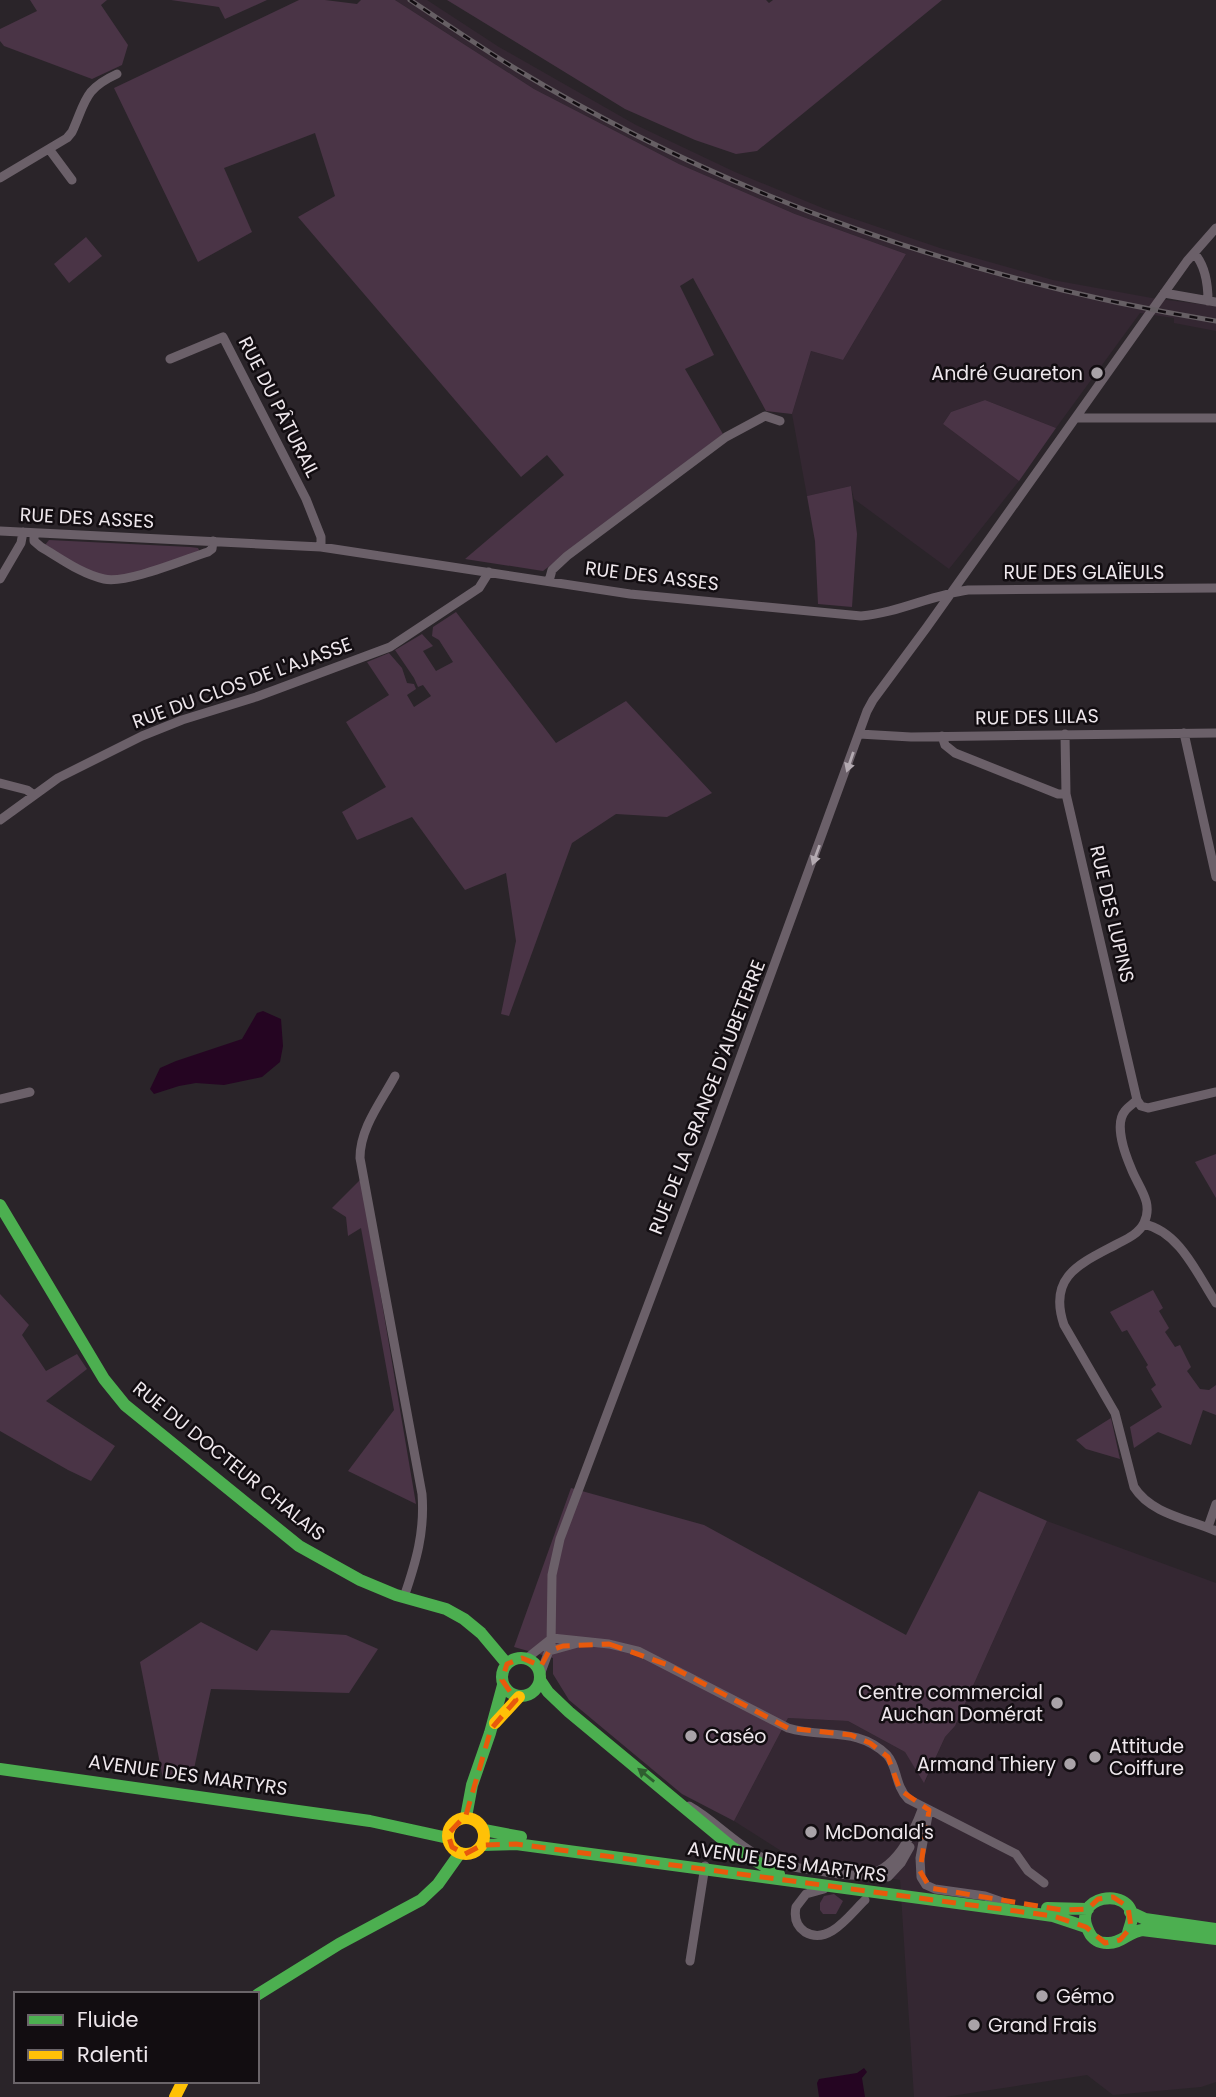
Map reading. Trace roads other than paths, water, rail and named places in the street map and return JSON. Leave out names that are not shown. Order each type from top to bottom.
[{"type":"main road","name":"RUE DU DOCTEUR CHALAIS","points":[[0,1205],[104,1379],[125,1405],[299,1546],[360,1580],[446,1609],[464,1619],[481,1633],[507,1664]]},
{"type":"main road","points":[[466,1817],[467,1799],[503,1685],[502,1672],[507,1664],[517,1658],[526,1659],[536,1665],[548,1692],[569,1712],[733,1848],[779,1874]]},
{"type":"main road","points":[[503,1685],[509,1693],[525,1696],[535,1691],[540,1677]]},
{"type":"main road","points":[[491,1729],[500,1714],[519,1697]]},
{"type":"main road","name":"AVENUE DES MARTYRS","points":[[0,1769],[450,1832]]},
{"type":"main road","points":[[466,1817],[477,1821],[484,1830],[482,1845],[475,1852],[460,1853],[452,1847],[450,1832],[455,1822],[466,1817]]},
{"type":"main road","name":"AVENUE DES MARTYRS","points":[[484,1830],[850,1889],[1053,1916],[1086,1927]]},
{"type":"main road","name":"AVENUE DES MARTYRS","points":[[482,1845],[516,1844],[1062,1910],[1088,1909]]},
{"type":"main road","points":[[259,1994],[339,1944],[421,1900],[438,1884],[460,1853]]},
{"type":"main road","points":[[1128,1933],[1132,1919],[1124,1903],[1113,1897],[1098,1899],[1088,1909],[1086,1927],[1092,1937],[1105,1943],[1120,1940],[1128,1933],[1142,1930],[1216,1939]]},
{"type":"main road","points":[[1130,1912],[1144,1919],[1216,1929]]},
{"type":"street","points":[[0,178],[72,132],[92,89],[117,74]]},
{"type":"street","points":[[49,149],[72,180]]},
{"type":"street","points":[[952,592],[1164,293],[1216,228]]},
{"type":"street","points":[[1194,253],[1201,260],[1212,301]]},
{"type":"street","points":[[1164,293],[1212,301]]},
{"type":"street","name":"RUE DU PÂTURAIL","points":[[170,359],[223,337],[306,499],[321,537],[321,547]]},
{"type":"street","points":[[549,581],[552,570],[567,556],[726,437],[765,416],[780,421]]},
{"type":"street","points":[[1076,418],[1216,418]]},
{"type":"street","name":"RUE DES ASSES","points":[[0,531],[321,547],[630,594],[861,616],[878,615],[952,592]]},
{"type":"street","points":[[0,579],[28,533],[41,547],[91,574],[111,579],[137,575],[208,552],[214,541]]},
{"type":"street","name":"RUE DU CLOS DE L'AJASSE","points":[[0,820],[68,772],[167,725],[256,697],[390,648],[479,588],[489,572]]},
{"type":"street","name":"RUE DES GLAÏEULS","points":[[952,592],[1216,588]]},
{"type":"street","name":"RUE DE LA GRANGE D'AUBETERRE","points":[[540,1677],[552,1637],[552,1576],[560,1539],[859,734],[873,699],[952,592]]},
{"type":"street","points":[[1184,733],[1216,877]]},
{"type":"street","name":"RUE DES LILAS","points":[[859,734],[942,736],[1216,733]]},
{"type":"street","name":"RUE DES LUPINS","points":[[1065,734],[1066,794],[1137,1100]]},
{"type":"street","points":[[942,736],[944,746],[955,753],[1058,794],[1066,794]]},
{"type":"street","points":[[0,783],[27,790],[34,795]]},
{"type":"street","points":[[395,1076],[364,1132],[360,1143],[360,1158],[422,1494],[421,1539],[404,1597]]},
{"type":"street","points":[[0,1099],[30,1092]]},
{"type":"street","points":[[1216,1092],[1148,1108],[1141,1106],[1137,1100],[1125,1110],[1120,1124],[1131,1169],[1145,1194],[1147,1203],[1144,1224],[1137,1233],[1079,1264],[1067,1276],[1061,1287],[1059,1300],[1064,1325],[1115,1413],[1134,1487],[1139,1496],[1162,1511],[1212,1529],[1216,1504]]},
{"type":"street","points":[[1144,1224],[1157,1227],[1174,1240],[1216,1303]]},
{"type":"street","points":[[526,1659],[552,1637],[609,1644],[638,1651],[788,1728],[804,1733],[851,1735],[870,1743],[888,1757],[900,1790],[908,1799],[1016,1854],[1028,1871],[1044,1883]]},
{"type":"street","points":[[549,1651],[580,1642]]},
{"type":"street","points":[[670,1795],[701,1813],[753,1852],[780,1864],[861,1876],[871,1874],[901,1852],[926,1809]]},
{"type":"street","points":[[926,1809],[920,1858],[921,1877],[926,1885],[935,1889],[985,1896],[1005,1903]]},
{"type":"street","points":[[888,1877],[908,1851],[913,1835]]},
{"type":"street","points":[[690,1961],[705,1867]]},
{"type":"street","points":[[850,1889],[820,1889],[802,1897],[795,1914],[800,1928],[813,1935],[828,1934],[865,1900]]},
{"type":"railway","points":[[410,0],[516,69],[597,115],[681,157],[767,195],[943,258],[1033,283],[1216,321]]},
{"type":"place","name":"André Guareton","points":[[1097,373]]},
{"type":"place","name":"Centre commercial Auchan Domérat","points":[[1057,1703]]},
{"type":"place","name":"Caséo","points":[[691,1736]]},
{"type":"place","name":"Attitude Coiffure","points":[[1095,1757]]},
{"type":"place","name":"Armand Thiery","points":[[1070,1764]]},
{"type":"place","name":"McDonald's","points":[[811,1832]]},
{"type":"place","name":"Gémo","points":[[1042,1996]]},
{"type":"place","name":"Grand Frais","points":[[974,2025]]}]
